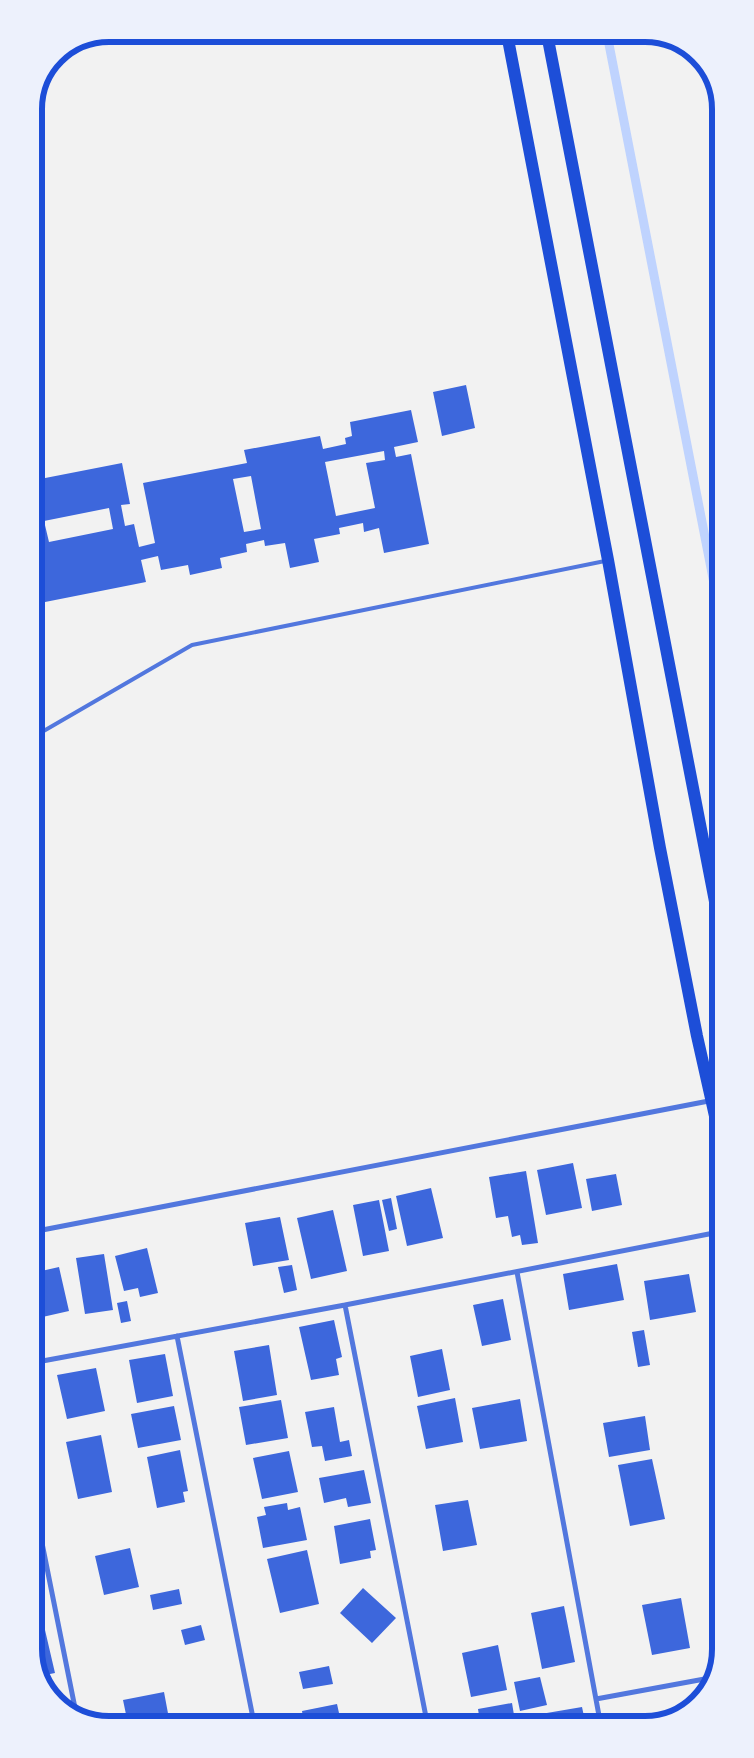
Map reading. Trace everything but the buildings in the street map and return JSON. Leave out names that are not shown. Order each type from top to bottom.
[{"type":"main road","points":[[509,43],[608,560],[660,848],[712,1085]]},
{"type":"main road","points":[[549,43],[712,886]]},
{"type":"street","points":[[42,1230],[712,1100]]},
{"type":"street","points":[[42,1361],[345,1305],[712,1233]]},
{"type":"street","points":[[517,1272],[599,1716]]},
{"type":"street","points":[[345,1305],[426,1716]]},
{"type":"street","points":[[177,1336],[252,1715]]},
{"type":"street","points":[[42,1543],[75,1706]]},
{"type":"street","points":[[596,1698],[704,1679]]},
{"type":"lane","points":[[43,732],[192,646],[608,560]]},
{"type":"waterway","points":[[609,43],[712,573]]}]
